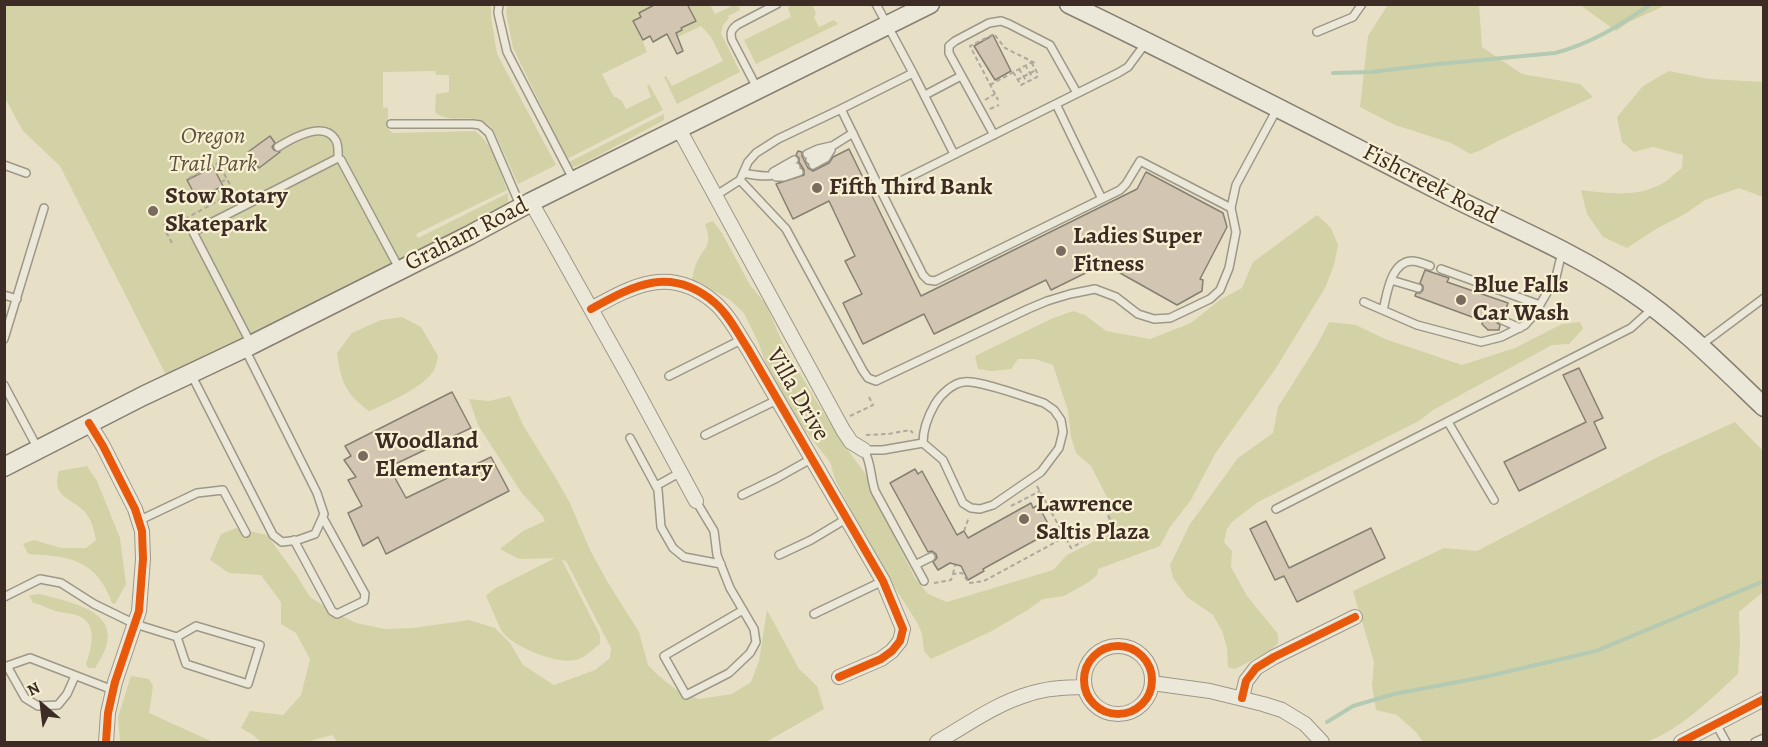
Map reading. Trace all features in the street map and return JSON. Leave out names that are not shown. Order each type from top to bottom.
[{"type":"main road","name":"Fishcreek Road","points":[[1069,4],[1278,107],[1613,280],[1654,308],[1700,346],[1764,407]]},
{"type":"main road","name":"Graham Road","points":[[4,467],[926,6]]},
{"type":"street","points":[[679,129],[843,430],[851,441],[864,450]]},
{"type":"street","points":[[526,205],[591,309],[696,501]]},
{"type":"street","name":"Villa Drive","points":[[591,309],[635,286],[658,282],[677,284],[698,291],[716,304],[741,340],[882,581],[903,629],[900,641],[892,651],[881,659],[839,677]]},
{"type":"street","points":[[89,423],[127,492],[141,531],[143,559],[139,611],[113,690],[108,713],[106,742]]},
{"type":"street","points":[[1242,698],[1246,681],[1256,668],[1355,617]]},
{"type":"street","points":[[1119,645],[1134,649],[1150,669],[1152,683],[1145,701],[1133,710],[1119,714],[1106,713],[1100,709],[1089,698],[1085,687],[1087,666],[1103,648],[1119,645]]},
{"type":"street","points":[[1152,683],[1210,691],[1282,710],[1305,724],[1322,742]]},
{"type":"street","points":[[937,742],[986,712],[1018,698],[1057,688],[1085,687]]},
{"type":"street","points":[[1681,742],[1764,699]]},
{"type":"lane","points":[[500,4],[498,13],[507,52],[574,181]]},
{"type":"lane","points":[[758,90],[732,40],[732,29],[777,4]]},
{"type":"lane","points":[[876,4],[954,154]]},
{"type":"lane","points":[[1317,32],[1353,16],[1362,4]]},
{"type":"lane","points":[[994,135],[949,53],[950,46],[955,41],[989,23],[1001,21],[1050,45],[1077,93]]},
{"type":"lane","points":[[881,191],[1128,67],[1147,42]]},
{"type":"lane","points":[[715,196],[742,177],[748,162],[756,153],[778,139],[913,73]]},
{"type":"lane","points":[[925,95],[961,76]]},
{"type":"lane","points":[[1056,104],[1102,199]]},
{"type":"lane","points":[[742,177],[786,229],[863,371],[868,378],[876,381],[1028,309],[1070,294],[1095,289],[1116,297],[1138,314],[1154,319],[1170,318],[1210,299],[1220,290],[1229,268],[1236,232],[1231,208],[1236,185],[1278,107]]},
{"type":"lane","points":[[841,109],[923,275],[928,280],[935,281],[1120,190],[1140,161],[1231,208]]},
{"type":"lane","points":[[391,124],[466,123],[480,125],[489,133],[526,205]]},
{"type":"lane","points":[[278,147],[301,135],[319,131],[335,138],[338,158],[400,270]]},
{"type":"lane","points":[[810,160],[853,133]]},
{"type":"lane","points":[[191,374],[273,535],[282,542],[315,534],[324,514],[317,493],[193,232],[338,158]]},
{"type":"lane","points":[[4,165],[26,172]]},
{"type":"lane","points":[[742,177],[764,177],[784,177],[796,166],[764,177]]},
{"type":"lane","points":[[4,339],[44,208]]},
{"type":"lane","points":[[1364,302],[1417,325],[1482,342],[1501,337],[1525,326],[1556,277],[1562,252]]},
{"type":"lane","points":[[1383,310],[1391,280],[1403,264],[1412,261],[1430,266]]},
{"type":"lane","points":[[1441,269],[1540,305]]},
{"type":"lane","points":[[1391,280],[1418,288]]},
{"type":"lane","points":[[4,295],[17,299]]},
{"type":"lane","points":[[1700,346],[1764,298]]},
{"type":"lane","points":[[1276,509],[1631,328],[1654,308]]},
{"type":"lane","points":[[1502,320],[1520,328]]},
{"type":"lane","points":[[669,376],[741,340]]},
{"type":"lane","points":[[963,382],[975,383],[1044,403],[1054,410],[1061,420],[1063,432],[1059,448],[1049,463],[1033,478],[993,505],[980,509],[971,508],[963,503],[943,460],[924,443],[923,432],[937,400],[950,388],[963,382]]},
{"type":"lane","points":[[4,386],[39,450]]},
{"type":"lane","points":[[705,435],[777,400]]},
{"type":"lane","points":[[1448,422],[1494,500]]},
{"type":"lane","points":[[630,438],[658,490],[661,527],[673,548],[684,557],[721,564]]},
{"type":"lane","points":[[924,443],[883,450],[864,450],[870,462],[875,491],[924,581]]},
{"type":"lane","points":[[742,495],[811,459]]},
{"type":"lane","points":[[656,486],[681,472]]},
{"type":"lane","points":[[138,521],[197,493],[223,490],[246,533]]},
{"type":"lane","points":[[696,501],[714,531],[717,555],[730,588],[743,610],[754,629],[756,642],[750,653],[729,673],[686,695],[664,656],[743,610]]},
{"type":"lane","points":[[294,540],[332,611],[337,614],[364,601],[365,594],[322,518]]},
{"type":"lane","points":[[779,555],[811,540],[846,519]]},
{"type":"lane","points":[[915,565],[931,557]]},
{"type":"lane","points":[[4,597],[40,579],[61,583],[135,624],[177,637],[196,626],[260,645],[248,684],[186,664],[177,637]]},
{"type":"lane","points":[[814,614],[882,581]]},
{"type":"lane","points":[[75,676],[68,694],[58,705],[38,706],[25,698],[7,666],[30,658],[113,690]]},
{"type":"lane","points":[[1716,724],[1726,742]]},
{"type":"lane","points":[[1755,742],[1764,738]]},
{"type":"path","points":[[998,100],[970,46],[994,34],[1005,48],[1037,64]]},
{"type":"path","points":[[990,85],[1031,62]]},
{"type":"path","points":[[1013,72],[1021,85],[1033,79],[1038,76],[1031,62]]},
{"type":"path","points":[[1025,65],[1033,79]]},
{"type":"path","points":[[1019,69],[1027,82]]},
{"type":"path","points":[[1017,80],[1036,70]]},
{"type":"path","points":[[977,104],[995,94]]},
{"type":"path","points":[[189,178],[218,163],[242,206]]},
{"type":"path","points":[[217,173],[222,170]]},
{"type":"path","points":[[222,182],[227,179]]},
{"type":"path","points":[[214,203],[210,196],[231,185]]},
{"type":"path","points":[[167,229],[234,192]]},
{"type":"path","points":[[164,224],[172,243]]},
{"type":"path","points":[[854,422],[850,416],[873,405],[868,395]]},
{"type":"path","points":[[861,433],[888,434],[910,430],[924,443]]},
{"type":"path","points":[[1033,478],[1071,548],[1082,542]]},
{"type":"path","points":[[1098,534],[1108,530],[1111,525],[1100,502]]},
{"type":"path","points":[[964,531],[969,517]]},
{"type":"path","points":[[953,574],[962,573],[969,583],[984,581],[1065,537]]},
{"type":"path","points":[[924,581],[927,586],[951,580],[955,565]]},
{"type":"green space","points":[[508,4],[656,5],[639,14],[641,37],[647,52],[602,74],[614,97],[622,101],[626,109],[651,97],[647,87],[649,84],[663,110],[567,159],[513,48],[506,12]]},
{"type":"green space","name":"Oregon Trail Park","points":[[4,5],[491,5],[497,54],[556,165],[518,184],[493,129],[479,120],[448,118],[435,112],[436,94],[449,92],[449,75],[436,75],[435,71],[383,72],[383,107],[388,108],[388,128],[392,133],[475,131],[491,150],[507,190],[416,234],[418,238],[508,193],[508,203],[167,377],[60,166],[23,131],[5,98]]},
{"type":"green space","points":[[687,5],[710,5],[715,14],[734,5],[739,6],[740,10],[728,16],[721,33],[740,72],[677,104],[664,77],[666,76],[672,86],[723,61],[711,37],[701,26],[678,37],[676,33],[681,28],[696,21]]},
{"type":"green space","points":[[790,5],[812,5],[816,13],[814,17],[819,27],[834,20],[838,24],[756,64],[744,40],[791,17],[788,8]]},
{"type":"green space","points":[[1389,5],[1479,5],[1482,47],[1522,74],[1580,84],[1593,97],[1470,154],[1451,143],[1395,125],[1360,107],[1368,36]]},
{"type":"green space","points":[[1580,5],[1666,5],[1629,22],[1616,31]]},
{"type":"green space","points":[[1669,71],[1709,79],[1763,82],[1763,197],[1739,188],[1705,200],[1627,248],[1603,237],[1587,214],[1581,190],[1637,192],[1659,186],[1682,168],[1683,155],[1653,147],[1634,152],[1622,142],[1617,117],[1643,86]]},
{"type":"green space","points":[[664,114],[664,120],[594,158],[572,167],[569,162]]},
{"type":"green space","points":[[1317,215],[1331,228],[1338,245],[1334,265],[1325,288],[1276,368],[1215,454],[1191,500],[1170,527],[1160,546],[1098,569],[1097,575],[1089,582],[1064,596],[1043,599],[990,632],[931,659],[924,651],[918,624],[860,528],[835,479],[830,462],[795,418],[770,376],[759,344],[744,313],[729,299],[692,279],[696,264],[708,242],[705,224],[713,221],[750,285],[765,303],[786,350],[815,399],[867,476],[915,578],[928,594],[947,602],[1053,570],[1067,555],[1103,537],[1111,505],[1091,466],[1076,453],[1071,437],[1068,411],[1053,365],[1035,359],[1018,359],[1011,369],[991,371],[978,369],[975,356],[1051,319],[1073,311],[1085,315],[1106,331],[1150,339],[1191,323],[1221,299],[1242,288],[1253,262]]},
{"type":"green space","points":[[402,317],[421,327],[438,356],[434,370],[415,388],[369,411],[349,392],[340,372],[337,353],[352,333],[381,320]]},
{"type":"green space","points":[[1329,322],[1356,325],[1385,339],[1462,365],[1515,348],[1562,324],[1580,322],[1583,329],[1569,344],[1552,345],[1433,410],[1419,421],[1258,502],[1232,522],[1227,529],[1224,542],[1232,551],[1231,567],[1247,596],[1278,634],[1278,643],[1270,651],[1234,669],[1228,667],[1227,648],[1222,631],[1213,615],[1187,597],[1173,578],[1170,565],[1190,524],[1238,458],[1273,433],[1278,407]]},
{"type":"green space","points":[[510,396],[523,425],[570,503],[590,550],[639,632],[648,665],[659,676],[678,691],[699,699],[732,694],[751,682],[759,661],[767,610],[799,669],[817,686],[824,709],[766,742],[338,742],[332,735],[306,742],[261,742],[241,728],[250,711],[283,715],[301,695],[310,659],[296,633],[281,624],[281,602],[261,575],[229,573],[210,560],[221,534],[236,528],[267,535],[310,597],[356,623],[385,629],[413,628],[469,620],[495,628],[510,643],[523,665],[554,685],[595,670],[610,658],[611,648],[566,561],[562,560],[600,635],[600,644],[581,658],[563,660],[552,658],[519,645],[502,632],[486,596],[494,589],[555,558],[519,559],[500,549],[523,531],[545,521],[521,492],[478,425],[469,399],[489,401]]},
{"type":"green space","points":[[1735,422],[1763,451],[1763,592],[1739,612],[1738,674],[1696,712],[1672,729],[1647,742],[1423,742],[1416,732],[1397,715],[1376,710],[1372,685],[1374,662],[1353,591],[1444,548],[1477,551],[1660,456]]},
{"type":"green space","points":[[87,466],[97,481],[120,538],[126,584],[115,604],[112,603],[98,577],[90,569],[80,563],[57,556],[28,554],[23,544],[34,540],[61,548],[86,548],[96,540],[87,515],[63,496],[57,480],[59,471]]},
{"type":"green space","points":[[40,594],[86,608],[105,624],[108,636],[105,650],[95,668],[88,668],[86,664],[92,638],[89,625],[79,616],[33,603],[29,595]]},
{"type":"green space","points":[[131,676],[149,679],[153,686],[149,713],[213,742],[120,742],[118,717]]},
{"type":"building","points":[[656,4],[687,4],[696,21],[676,33],[683,51],[677,54],[667,34],[653,42],[650,36],[643,40],[633,21],[641,17],[639,13]]},
{"type":"building","points":[[993,35],[1011,71],[995,80],[974,46]]},
{"type":"building","points":[[270,136],[275,143],[272,147],[280,152],[259,168],[248,152]]},
{"type":"building","points":[[849,149],[921,296],[1137,189],[1146,172],[1223,213],[1227,227],[1200,279],[1203,280],[1202,291],[1177,305],[1104,264],[1051,290],[1046,280],[934,334],[924,314],[863,344],[843,303],[862,294],[845,261],[855,256],[829,201],[793,219],[776,184],[804,175],[804,170],[796,155],[798,151],[802,152],[808,168],[813,171]]},
{"type":"building","points":[[213,167],[223,186],[197,199],[187,180]]},
{"type":"building","name":"Blue Falls Car Wash","points":[[1425,270],[1449,278],[1447,282],[1508,303],[1504,315],[1499,315],[1497,318],[1497,323],[1500,325],[1499,330],[1488,330],[1482,324],[1483,321],[1415,296],[1423,290],[1420,283]]},
{"type":"building","points":[[1579,368],[1603,418],[1594,422],[1606,448],[1519,491],[1504,462],[1586,422],[1563,375]]},
{"type":"building","points":[[452,392],[471,428],[389,467],[406,498],[491,457],[509,491],[386,554],[378,537],[363,546],[348,513],[362,506],[348,480],[356,477],[344,460],[351,456],[345,446]]},
{"type":"building","name":"Lawrence Saltis Plaza","points":[[915,469],[918,474],[922,471],[957,535],[964,531],[968,538],[1031,503],[1033,508],[1038,505],[1052,531],[983,569],[984,571],[968,580],[961,566],[950,563],[938,570],[933,562],[937,558],[936,554],[932,551],[928,552],[890,483]]},
{"type":"building","points":[[1266,521],[1289,568],[1371,528],[1385,558],[1297,602],[1284,576],[1275,580],[1250,529]]},
{"type":"waterway","points":[[1333,73],[1371,72],[1555,53],[1605,33],[1651,4]]},
{"type":"waterway","points":[[1760,4],[1764,6]]},
{"type":"waterway","points":[[1327,722],[1353,706],[1394,694],[1484,677],[1596,651],[1764,581]]},
{"type":"cycle path","points":[[591,309],[638,287],[668,282],[699,291],[715,303],[729,319],[883,581],[903,629],[900,641],[892,651],[881,659],[839,677]]},
{"type":"cycle path","points":[[89,423],[135,509],[142,531],[143,559],[139,611],[115,682],[108,713],[106,742]]},
{"type":"cycle path","points":[[1242,698],[1246,681],[1256,668],[1355,617]]},
{"type":"cycle path","points":[[1125,646],[1137,652],[1146,661],[1152,673],[1152,680],[1150,693],[1142,704],[1125,714],[1111,714],[1094,704],[1086,693],[1084,673],[1094,656],[1105,648],[1125,646]]},
{"type":"cycle path","points":[[1681,742],[1764,699]]},
{"type":"place","name":"Fifth Third Bank","points":[[817,188]]},
{"type":"place","name":"Stow Rotary Skatepark","points":[[153,211]]},
{"type":"place","name":"Ladies Super Fitness","points":[[1061,251]]},
{"type":"place","name":"Blue Falls Car Wash","points":[[1461,300]]},
{"type":"place","name":"Woodland Elementary","points":[[363,456]]},
{"type":"place","name":"Lawrence Saltis Plaza","points":[[1024,519]]}]
